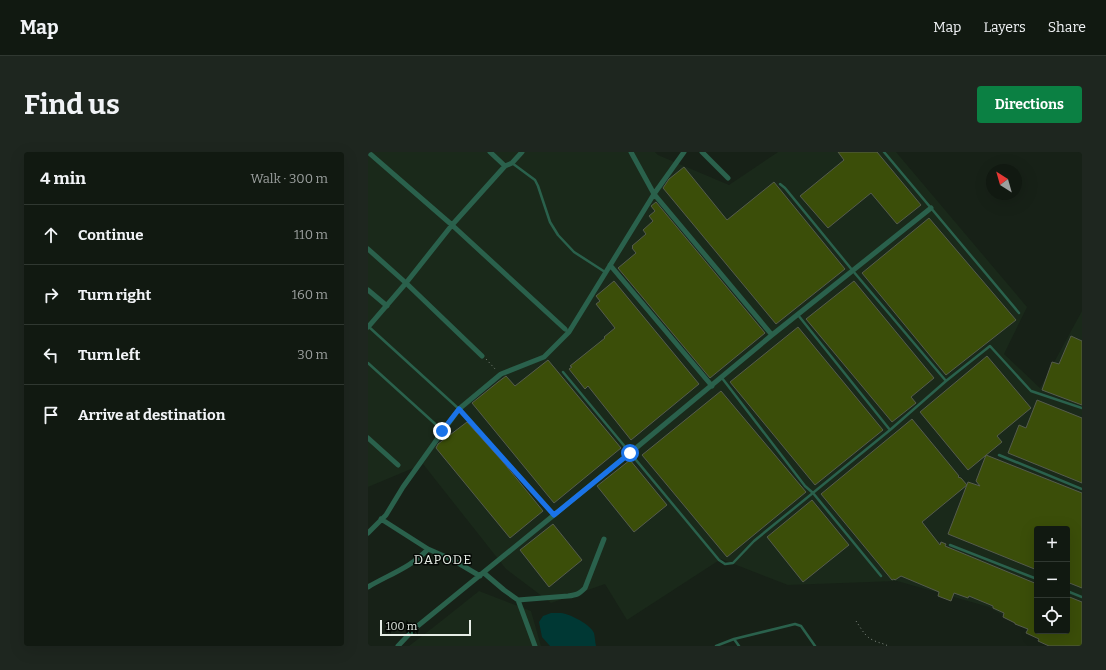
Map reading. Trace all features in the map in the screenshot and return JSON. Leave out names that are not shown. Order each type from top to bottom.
[{"type":"street","points":[[368,152],[452,225],[565,329]]},
{"type":"street","points":[[490,152],[505,166]]},
{"type":"street","points":[[368,327],[406,283],[452,225],[505,166],[512,163],[522,152]]},
{"type":"street","points":[[631,152],[654,194],[772,335]]},
{"type":"street","points":[[368,533],[386,515],[403,487],[459,409],[501,374],[544,357],[568,332],[654,194],[684,152]]},
{"type":"street","points":[[702,152],[728,178]]},
{"type":"street","points":[[398,646],[414,629],[722,378],[772,335],[853,272],[931,208]]},
{"type":"street","points":[[368,249],[406,283],[482,356]]},
{"type":"street","points":[[610,265],[712,386]]},
{"type":"street","points":[[368,290],[387,306]]},
{"type":"street","points":[[368,438],[398,465]]},
{"type":"street","points":[[381,519],[428,549],[482,574],[518,600],[535,646]]},
{"type":"street","points":[[518,600],[580,594],[585,588],[604,539]]},
{"type":"street","points":[[368,587],[382,578],[399,571],[428,549]]},
{"type":"lane","points":[[884,152],[1018,313]]},
{"type":"lane","points":[[512,163],[535,180],[550,222],[558,235],[574,252],[605,272]]},
{"type":"lane","points":[[780,184],[785,188],[853,272],[946,381]]},
{"type":"lane","points":[[798,315],[890,430]]},
{"type":"lane","points":[[368,327],[459,409],[554,515]]},
{"type":"lane","points":[[563,372],[719,560],[725,564],[733,563],[754,541],[990,346],[1031,391],[1082,408]]},
{"type":"lane","points":[[368,363],[442,431]]},
{"type":"lane","points":[[722,378],[805,486],[813,493],[881,576]]},
{"type":"lane","points":[[999,456],[1082,489]]},
{"type":"lane","points":[[950,545],[1034,578]]},
{"type":"lane","points":[[1070,592],[1082,597]]},
{"type":"lane","points":[[716,646],[734,639],[795,624],[801,626],[815,646]]},
{"type":"lane","points":[[734,639],[739,646]]},
{"type":"path","points":[[482,356],[501,374]]},
{"type":"path","points":[[856,621],[863,632],[872,640],[888,646]]},
{"type":"shaded area","points":[[368,152],[655,152],[658,155],[729,185],[778,152],[896,152],[1027,307],[1004,354],[1040,388],[1082,311],[1082,646],[1053,646],[989,607],[897,581],[788,585],[721,559],[627,620],[605,584],[551,603],[506,569],[423,464],[368,487]]},
{"type":"shaded area","points":[[479,591],[531,611],[541,646],[409,646],[435,626]]},
{"type":"water","points":[[551,613],[565,614],[584,623],[594,633],[596,646],[550,646],[542,637],[539,622],[543,616]]},
{"type":"building","points":[[838,152],[877,152],[921,205],[897,224],[871,193],[828,228],[800,196],[844,160]]},
{"type":"building","points":[[684,167],[727,220],[774,182],[845,269],[776,324],[663,188],[669,179]]},
{"type":"building","points":[[656,202],[765,333],[710,378],[618,268],[636,253],[632,246],[646,234],[643,230],[653,221],[649,216],[655,211],[651,206]]},
{"type":"building","points":[[929,218],[1016,320],[946,375],[862,273]]},
{"type":"building","points":[[614,281],[699,384],[631,440],[588,386],[585,389],[569,369],[572,367],[570,366],[615,328],[596,304],[600,301],[596,296]]},
{"type":"building","points":[[854,281],[934,378],[911,397],[916,403],[892,422],[806,319]]},
{"type":"building","points":[[798,327],[883,430],[815,485],[730,382]]},
{"type":"building","points":[[1071,336],[1082,341],[1082,405],[1042,390],[1052,362],[1059,364]]},
{"type":"building","points":[[987,356],[1031,408],[997,436],[1002,442],[968,470],[920,412]]},
{"type":"building","points":[[548,360],[621,448],[554,503],[472,403],[506,376],[515,386]]},
{"type":"building","points":[[721,391],[806,492],[727,557],[642,455]]},
{"type":"building","points":[[1037,400],[1082,418],[1082,483],[1008,453],[1019,425],[1026,428]]},
{"type":"building","points":[[912,419],[959,476],[958,477],[961,478],[967,485],[922,522],[940,545],[941,542],[946,544],[945,546],[1034,583],[1034,634],[1070,634],[1070,597],[1082,602],[1082,646],[1049,646],[1026,633],[1028,629],[1003,617],[1004,613],[993,608],[993,606],[969,596],[968,598],[954,593],[951,601],[938,596],[939,592],[901,576],[895,580],[892,580],[821,494]]},
{"type":"building","points":[[467,422],[503,462],[543,511],[510,538],[436,448],[438,444]]},
{"type":"building","points":[[986,455],[1082,493],[1082,588],[1070,583],[1070,526],[1034,526],[1034,569],[948,534],[968,482],[980,486],[976,481]]},
{"type":"building","points":[[630,460],[667,505],[634,532],[597,486]]},
{"type":"building","points":[[812,500],[849,545],[803,582],[767,537]]},
{"type":"building","points":[[553,524],[582,560],[549,587],[520,550]]},
{"type":"district","name":"DAPODE","points":[[443,559]]},
{"type":"route","points":[[442,431],[459,409],[554,515],[630,453]]}]
